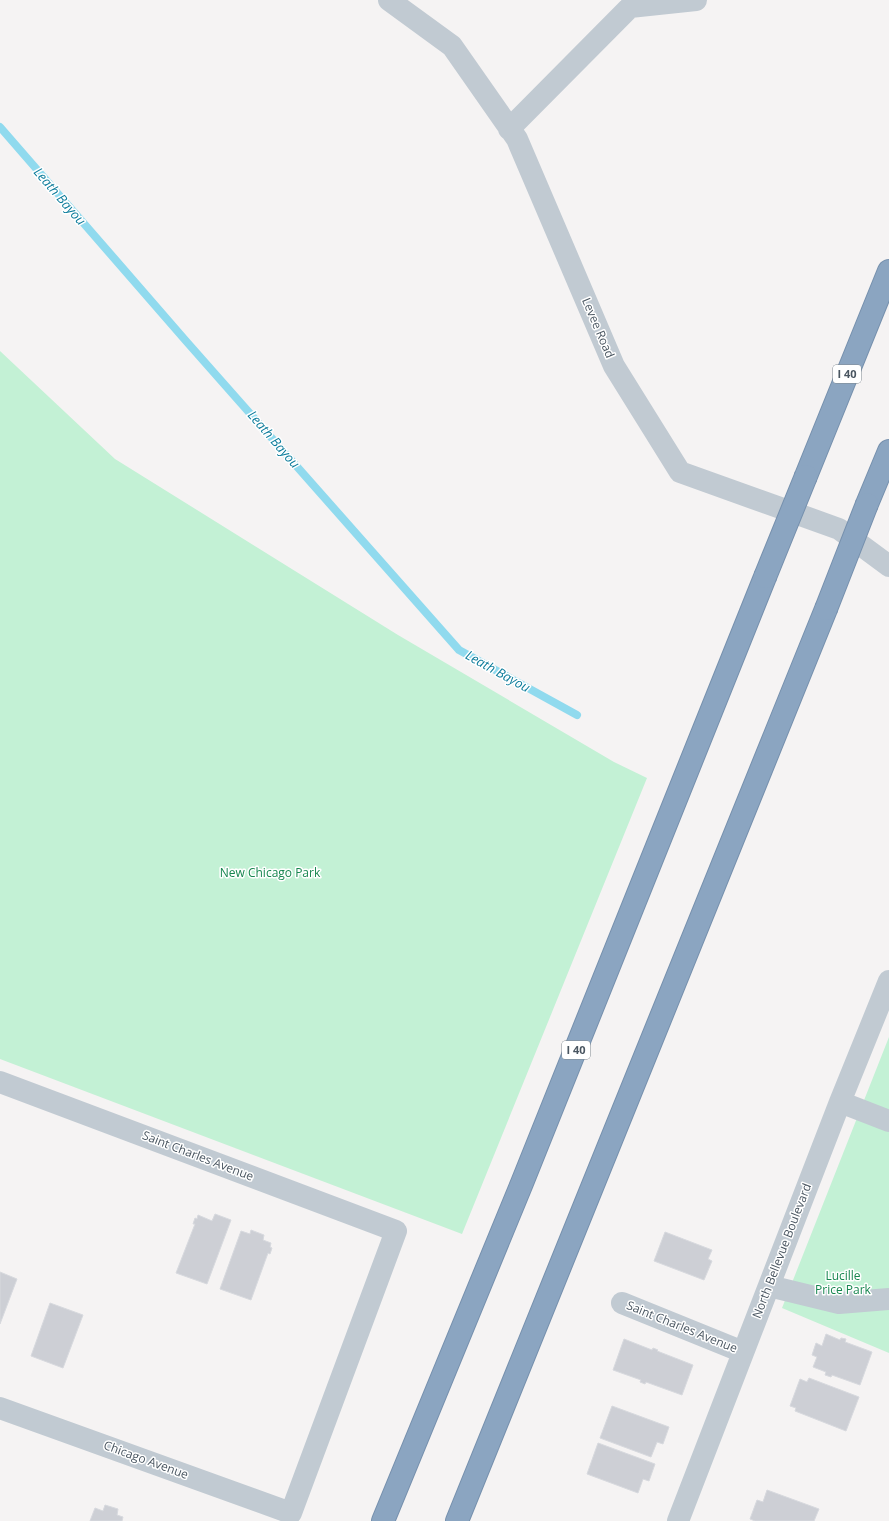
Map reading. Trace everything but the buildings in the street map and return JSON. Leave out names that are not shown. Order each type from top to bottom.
[{"type":"highway","name":"I 40","points":[[383,1521],[528,1169],[889,271]]},
{"type":"highway","points":[[457,1521],[889,451]]},
{"type":"street","name":"Levee Road","points":[[389,0],[452,46],[517,140],[614,366],[680,472],[839,529],[889,566]]},
{"type":"street","points":[[510,129],[633,4],[696,0]]},
{"type":"street","name":"North Bellevue Boulevard","points":[[678,1521],[840,1102],[889,981]]},
{"type":"street","name":"Saint Charles Avenue","points":[[0,1082],[396,1231],[291,1513]]},
{"type":"street","points":[[840,1102],[889,1121]]},
{"type":"street","points":[[769,1286],[839,1303],[889,1299]]},
{"type":"street","name":"Saint Charles Avenue","points":[[622,1303],[743,1352]]},
{"type":"street","name":"Chicago Avenue","points":[[0,1408],[291,1513]]},
{"type":"green space","name":"New Chicago Park","points":[[0,351],[115,459],[398,635],[614,762],[647,778],[462,1234],[0,1059]]},
{"type":"green space","name":"Lucille Price Park","points":[[889,1037],[889,1353],[782,1308]]},
{"type":"waterway","name":"Leath Bayou","points":[[0,127],[186,341],[459,650],[577,715]]}]
